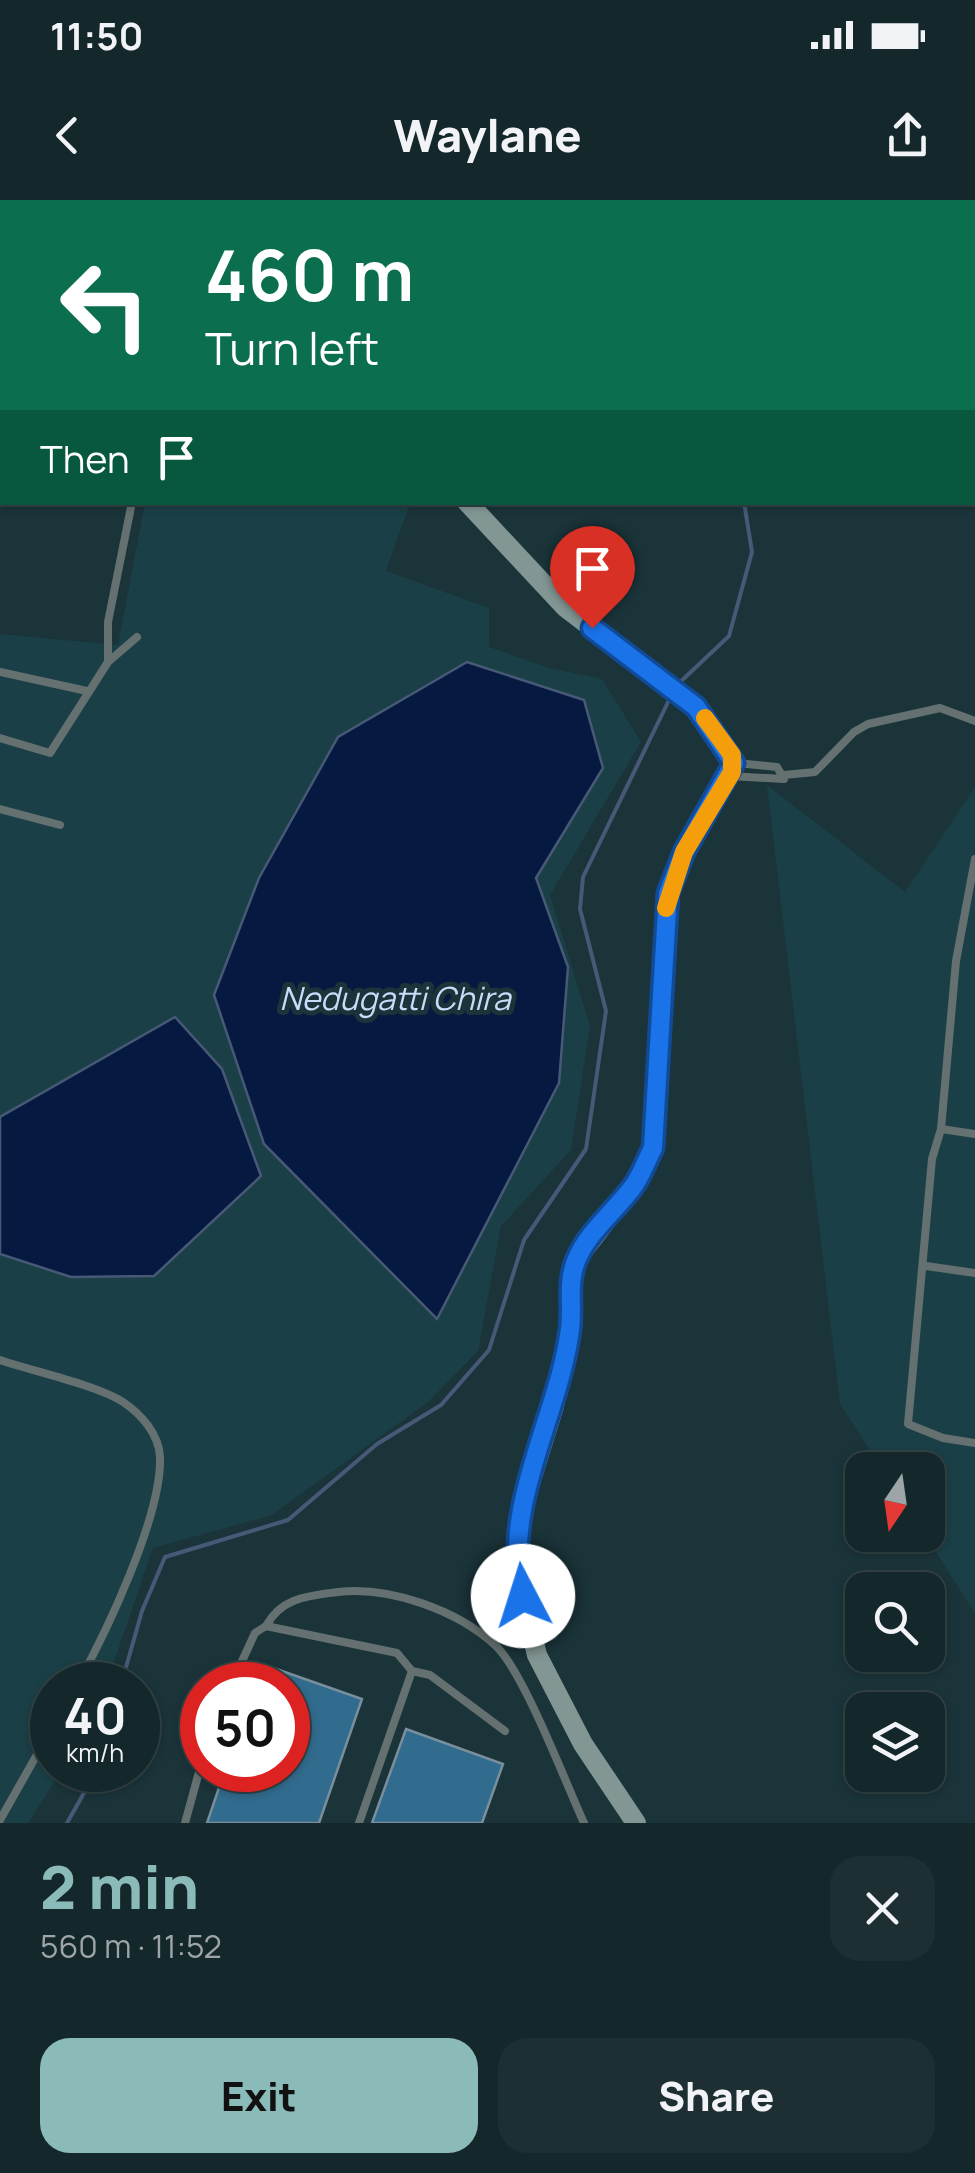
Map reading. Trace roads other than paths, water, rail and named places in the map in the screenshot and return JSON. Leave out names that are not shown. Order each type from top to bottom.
[{"type":"main road","points":[[470,505],[566,607],[696,707],[732,770],[684,852],[668,893],[653,1148],[634,1186],[576,1260],[570,1283],[571,1327],[554,1406],[526,1496],[515,1567],[537,1656],[582,1744],[636,1823]]},
{"type":"lane","points":[[108,662],[108,622],[131,505]]},
{"type":"lane","points":[[0,738],[50,753],[108,662],[137,637]]},
{"type":"lane","points":[[0,672],[88,691]]},
{"type":"lane","points":[[732,770],[778,782],[784,775],[815,772],[854,732],[868,724],[940,708],[975,720]]},
{"type":"lane","points":[[732,770],[777,766],[784,775]]},
{"type":"lane","points":[[0,809],[60,825]]},
{"type":"lane","points":[[975,859],[956,961],[941,1129],[932,1158],[926,1266],[908,1424],[944,1438],[975,1443]]},
{"type":"lane","points":[[941,1129],[975,1134]]},
{"type":"lane","points":[[926,1266],[975,1273]]},
{"type":"lane","points":[[0,1360],[122,1401],[154,1432],[160,1456],[154,1500],[105,1635],[90,1662]]},
{"type":"lane","points":[[241,1662],[255,1632],[266,1626],[274,1612],[298,1597],[351,1591],[416,1601],[455,1618],[496,1645],[512,1670],[584,1823]]},
{"type":"lane","points":[[266,1626],[398,1653],[412,1671],[430,1675],[505,1731]]},
{"type":"lane","points":[[358,1823],[412,1671]]},
{"type":"lane","points":[[0,1820],[30,1767]]},
{"type":"lane","points":[[185,1823],[194,1792]]},
{"type":"water","name":"Nedugatti Chira","points":[[467,662],[584,700],[603,768],[536,878],[568,967],[559,1083],[437,1319],[264,1144],[214,995],[259,878],[338,737]]},
{"type":"water","points":[[175,1017],[222,1069],[261,1176],[154,1276],[71,1277],[0,1254],[0,1117]]},
{"type":"waterway","points":[[677,685],[729,636],[752,552],[744,505]]},
{"type":"waterway","points":[[128,1662],[142,1611],[165,1557],[288,1520],[377,1444],[441,1405],[489,1350],[524,1240],[586,1149],[606,1011],[580,909],[583,877],[670,698]]},
{"type":"waterway","points":[[67,1823],[85,1792]]}]
